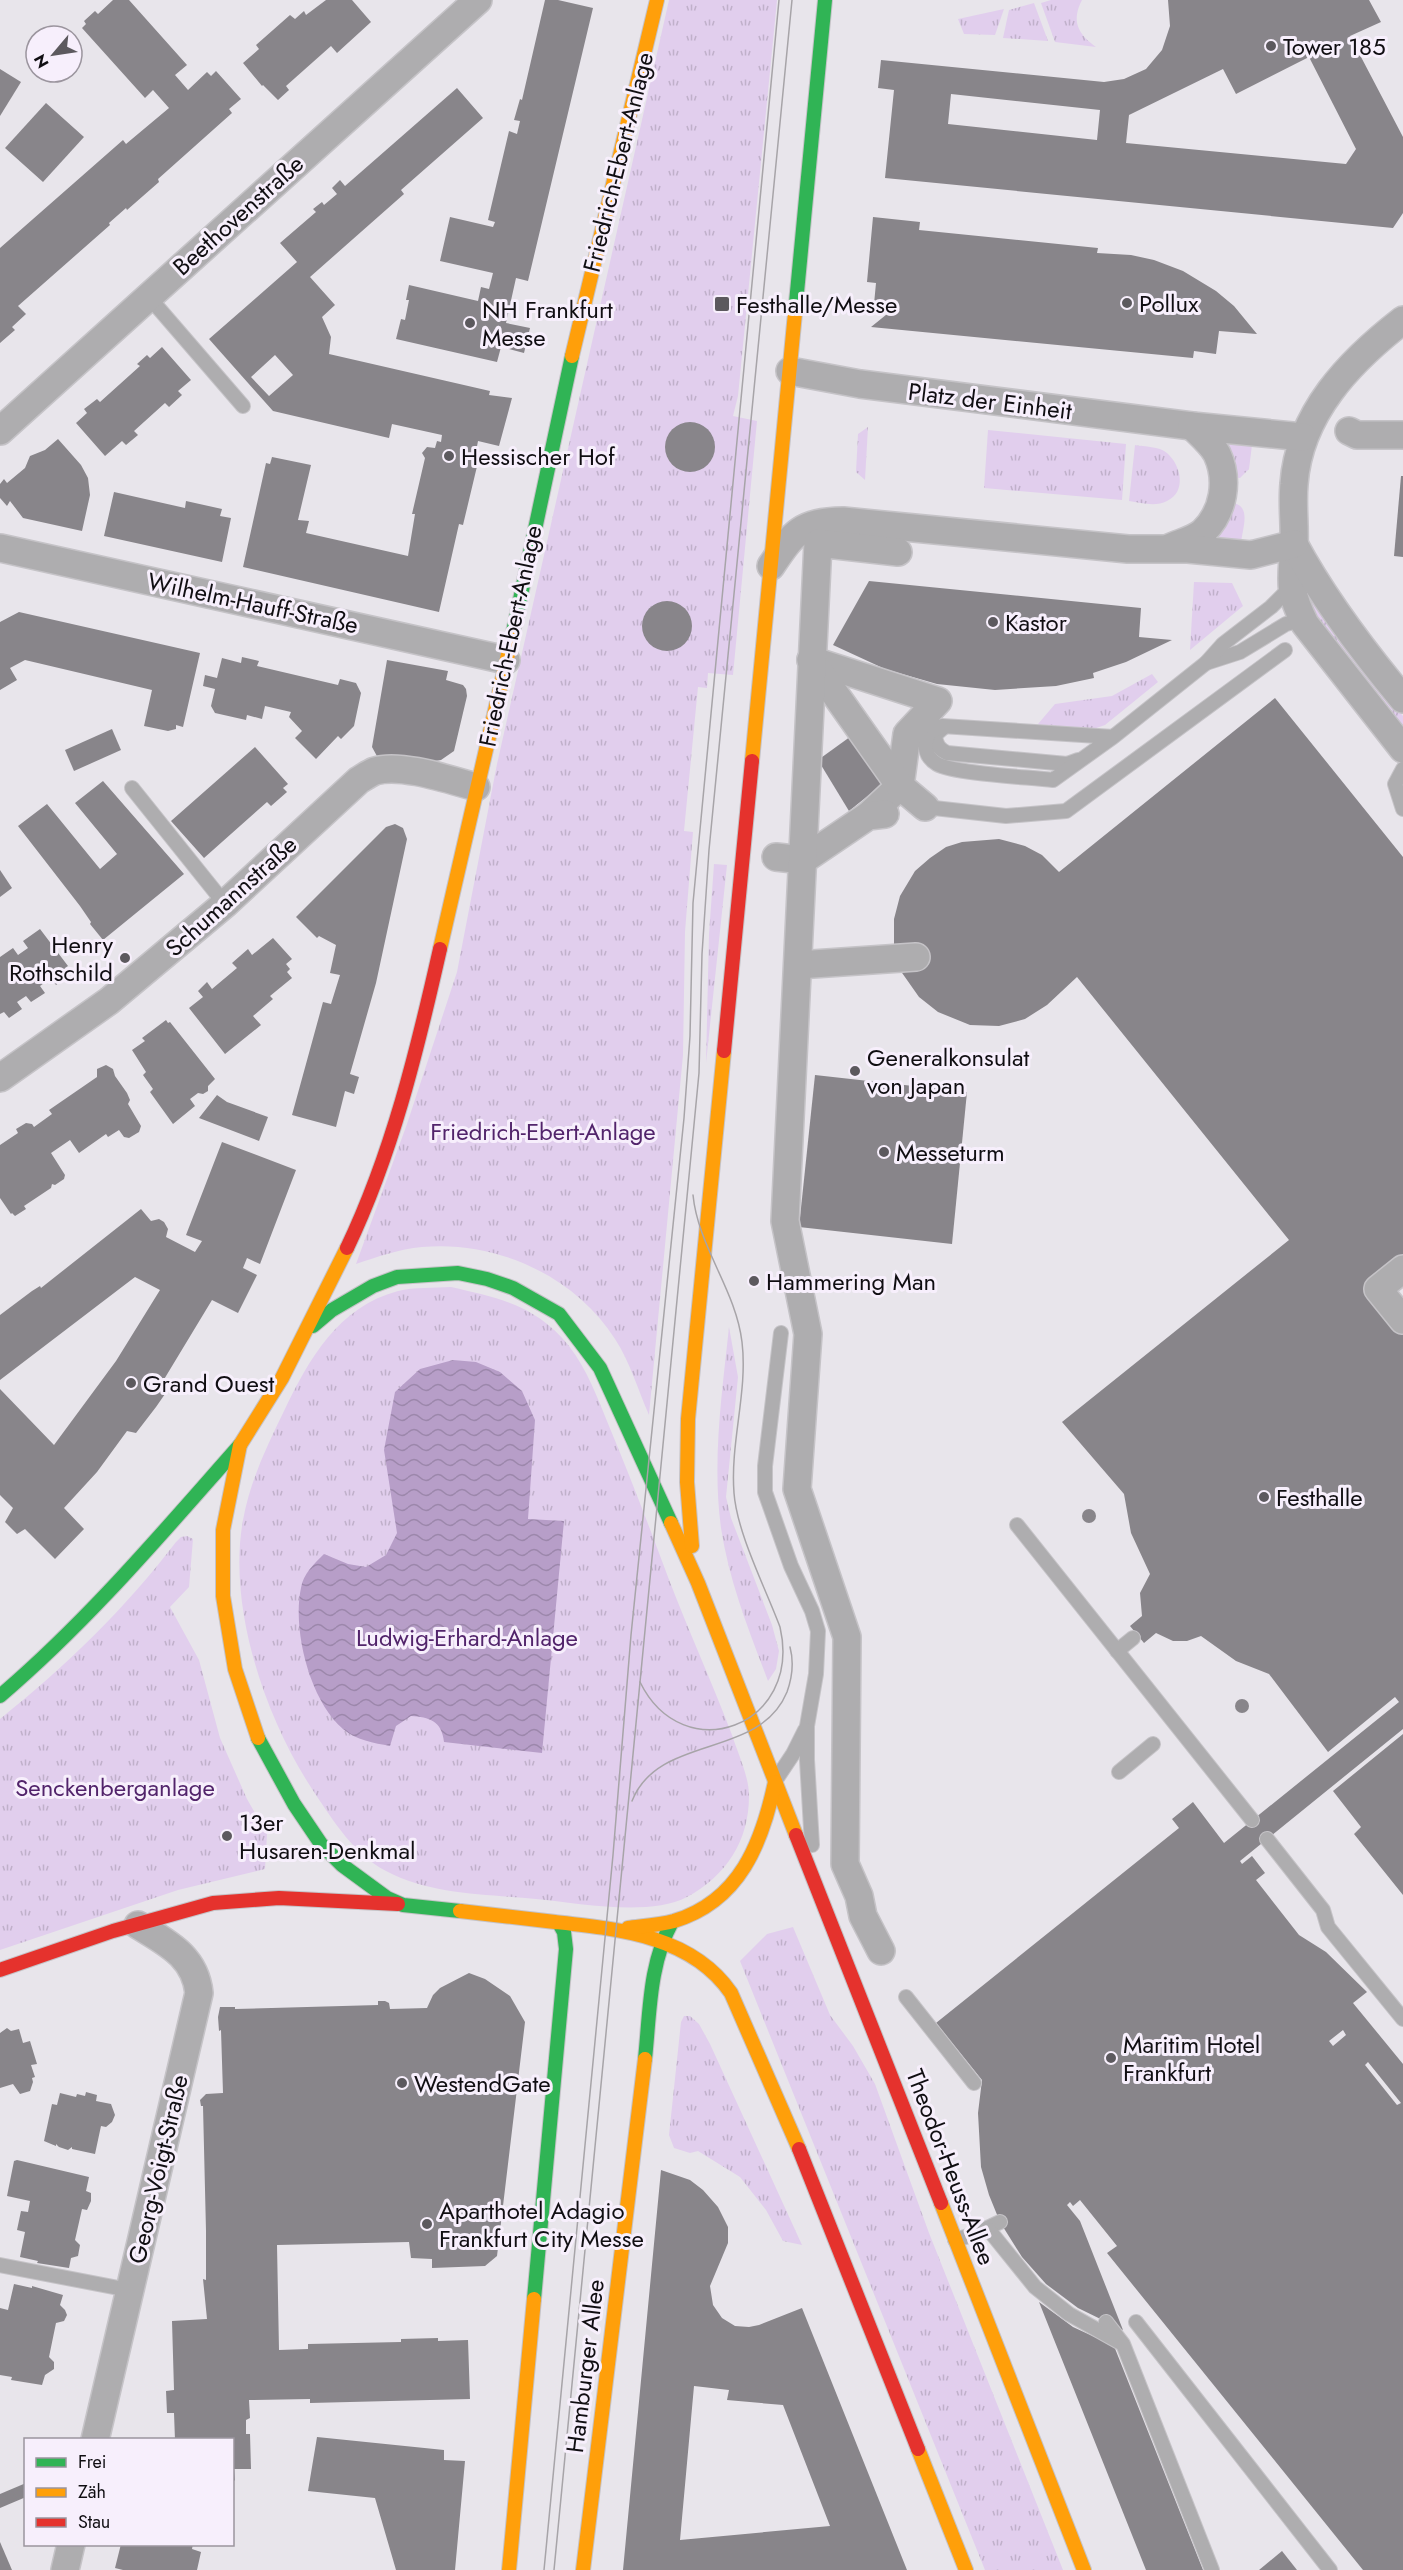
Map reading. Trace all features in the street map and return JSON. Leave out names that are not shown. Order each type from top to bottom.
[{"type":"main road","name":"Friedrich-Ebert-Anlage","points":[[309,1328],[358,1225],[391,1136],[412,1069],[506,660],[561,400],[657,0]]},
{"type":"main road","points":[[699,1583],[687,1514],[688,1419],[825,0]]},
{"type":"main road","points":[[0,1696],[85,1620],[154,1546],[240,1445],[282,1378],[309,1328],[332,1310],[373,1286],[398,1277],[458,1273],[504,1285],[559,1314],[600,1368],[699,1583],[775,1782],[760,1841],[744,1872],[728,1889],[697,1910],[672,1922],[618,1929]]},
{"type":"main road","points":[[240,1445],[223,1530],[223,1596],[235,1669],[250,1719],[283,1786],[321,1844],[342,1865],[387,1898],[403,1905]]},
{"type":"main road","name":"Theodor-Heuss-Allee","points":[[775,1782],[832,1871],[955,2240],[1084,2570]]},
{"type":"main road","points":[[0,1970],[113,1931],[213,1904],[286,1898],[403,1905],[618,1929],[660,1941],[688,1953],[722,1980],[731,1993],[764,2066],[966,2570]]},
{"type":"main road","name":"Hamburger Allee","points":[[583,2570],[651,2006],[652,1976],[660,1941],[672,1922]]},
{"type":"main road","points":[[509,2570],[566,1949],[564,1932],[559,1923]]},
{"type":"street","name":"Beethovenstraße","points":[[0,430],[478,0]]},
{"type":"street","points":[[1403,320],[1349,366],[1326,396],[1304,437],[1294,482],[1294,544],[1291,563],[1291,587],[1294,601],[1305,624],[1403,749]]},
{"type":"street","name":"Platz der Einheit","points":[[790,371],[860,384],[1192,426],[1304,437]]},
{"type":"street","points":[[1165,549],[1202,533],[1216,515],[1223,494],[1223,473],[1216,452],[1192,426]]},
{"type":"street","points":[[1348,431],[1357,435],[1403,435]]},
{"type":"street","points":[[771,566],[788,541],[801,529],[820,522],[843,520],[1128,549],[1165,549],[1251,555],[1294,544]]},
{"type":"street","points":[[881,1951],[863,1916],[859,1896],[832,1871],[847,1637],[797,1489],[808,1334],[785,1221],[818,543],[898,552]]},
{"type":"street","points":[[1294,544],[1311,576],[1334,610],[1403,699]]},
{"type":"street","name":"Wilhelm-Hauff-Straße","points":[[0,548],[506,660]]},
{"type":"street","points":[[776,857],[803,860],[900,786],[907,734],[938,701],[812,660]]},
{"type":"street","points":[[812,660],[900,786],[925,807]]},
{"type":"street","name":"Schumannstraße","points":[[0,1078],[110,1001],[225,904],[359,780],[374,771],[390,768],[476,787]]},
{"type":"street","points":[[873,805],[925,807]]},
{"type":"street","points":[[798,965],[916,957]]},
{"type":"street","points":[[1403,1269],[1378,1289],[1403,1320]]},
{"type":"street","name":"Georg-Voigt-Straße","points":[[95,2438],[199,1993],[194,1970],[187,1960],[178,1951],[138,1925]]},
{"type":"street","points":[[65,2570],[71,2546]]},
{"type":"lane","points":[[148,296],[243,406]]},
{"type":"lane","points":[[1113,737],[948,726],[936,728],[930,733],[925,748],[928,756],[946,768],[1053,780],[1113,737],[1206,663],[1223,644],[1270,607],[1291,587]]},
{"type":"lane","points":[[1206,663],[1240,652],[1286,624],[1294,622],[1305,624]]},
{"type":"lane","points":[[925,807],[1006,816],[1066,811],[1285,650]]},
{"type":"lane","points":[[1403,769],[1395,784],[1403,809]]},
{"type":"lane","points":[[132,788],[225,904]]},
{"type":"lane","points":[[781,1333],[765,1466],[765,1492],[791,1566],[812,1611],[818,1631],[816,1674],[807,1726],[807,1760],[832,1871]]},
{"type":"lane","points":[[1017,1525],[1252,1820]]},
{"type":"lane","points":[[1117,1650],[1133,1638]]},
{"type":"lane","points":[[775,1782],[807,1726]]},
{"type":"lane","points":[[1119,1772],[1153,1744]]},
{"type":"lane","points":[[1267,1839],[1323,1910],[1329,1927],[1367,1984],[1403,2019]]},
{"type":"lane","points":[[906,1996],[974,2083]]},
{"type":"lane","points":[[955,2240],[1000,2222]]},
{"type":"lane","points":[[983,2230],[989,2230],[1021,2272],[1053,2302],[1123,2344]]},
{"type":"lane","points":[[0,2265],[129,2290]]},
{"type":"lane","points":[[1106,2322],[1123,2344],[1212,2570]]},
{"type":"lane","points":[[1136,2322],[1330,2570]]},
{"type":"green space","name":"Friedrich-Ebert-Anlage","points":[[669,0],[777,0],[738,396],[733,416],[757,421],[733,675],[708,673],[707,688],[698,687],[684,831],[693,832],[685,932],[683,1055],[649,1415],[625,1357],[598,1317],[556,1280],[531,1267],[505,1256],[450,1246],[405,1250],[356,1264],[407,1124],[457,972],[497,764]]},
{"type":"green space","points":[[1051,0],[1082,0],[1077,14],[1078,26],[1085,37],[1096,47],[1055,42],[1041,3]]},
{"type":"green space","points":[[1034,3],[1048,41],[1003,38],[1009,10]]},
{"type":"green space","points":[[1004,9],[995,35],[964,34],[958,19]]},
{"type":"green space","points":[[868,427],[865,480],[856,472],[858,434]]},
{"type":"green space","points":[[988,430],[1126,444],[1122,500],[984,488]]},
{"type":"green space","points":[[1253,437],[1249,469],[1240,478],[1230,477],[1222,444]]},
{"type":"green space","points":[[1135,445],[1164,451],[1176,464],[1180,478],[1179,485],[1173,497],[1167,501],[1153,504],[1129,501]]},
{"type":"green space","points":[[1227,502],[1235,503],[1243,511],[1241,543],[1204,538]]},
{"type":"green space","points":[[1194,582],[1232,583],[1243,606],[1190,650]]},
{"type":"green space","points":[[1308,585],[1315,605],[1329,627],[1403,716],[1403,737],[1301,601]]},
{"type":"green space","points":[[1152,674],[1158,682],[1105,725],[1085,732],[1047,729],[1038,724],[1055,704],[1112,696]]},
{"type":"green space","points":[[714,864],[727,865],[706,1063],[709,934]]},
{"type":"green space","name":"Ludwig-Erhard-Anlage","points":[[451,1287],[501,1300],[530,1312],[556,1332],[581,1364],[624,1464],[740,1757],[749,1796],[745,1828],[740,1842],[724,1868],[713,1879],[687,1897],[671,1903],[613,1907],[459,1892],[421,1885],[386,1871],[364,1856],[329,1815],[280,1732],[266,1698],[246,1626],[239,1554],[246,1506],[265,1451],[315,1354],[342,1322],[358,1309],[398,1291]]},
{"type":"green space","points":[[729,1327],[738,1377],[726,1497],[731,1518],[772,1625],[779,1651],[776,1669],[768,1681],[734,1587],[718,1503],[721,1402]]},
{"type":"green space","name":"Senckenberganlage","points":[[187,1536],[193,1539],[189,1587],[170,1607],[199,1660],[220,1738],[247,1799],[267,1834],[265,1869],[178,1890],[0,1950],[0,1719],[94,1636],[136,1591],[176,1542],[181,1537]]},
{"type":"green space","points":[[793,1927],[830,2015],[853,2046],[875,2084],[929,2233],[1063,2570],[985,2570],[740,1961],[767,1934]]},
{"type":"green space","points":[[684,2016],[690,2016],[699,2024],[710,2044],[802,2245],[783,2241],[766,2210],[740,2177],[698,2151],[690,2153],[674,2148],[669,2135],[681,2022]]},
{"type":"water","points":[[453,1360],[476,1362],[500,1372],[522,1391],[535,1420],[528,1519],[564,1521],[542,1753],[444,1742],[441,1729],[434,1721],[411,1716],[396,1726],[390,1746],[354,1736],[331,1717],[321,1701],[306,1664],[299,1624],[299,1605],[304,1578],[324,1554],[348,1564],[366,1567],[386,1555],[397,1533],[384,1450],[395,1392],[420,1369]]},
{"type":"building","points":[[113,0],[129,0],[187,65],[175,75],[188,90],[207,72],[211,76],[216,71],[241,99],[229,109],[232,113],[158,179],[159,182],[127,210],[126,208],[109,223],[110,225],[18,306],[26,314],[12,327],[15,330],[0,343],[0,248],[123,140],[126,144],[169,108],[153,90],[145,98],[84,30],[86,24],[84,21],[95,11],[98,14]]},
{"type":"building","points":[[326,0],[352,0],[371,22],[337,53],[331,46],[286,86],[289,90],[278,100],[262,86],[243,63],[259,49],[256,45],[290,15],[295,19],[304,11],[306,15]]},
{"type":"building","points":[[545,0],[558,0],[593,8],[528,281],[516,278],[506,323],[530,328],[524,353],[501,347],[497,362],[396,339],[401,319],[405,320],[409,285],[478,301],[481,287],[489,289],[493,273],[440,261],[450,217],[493,227],[495,222],[488,220],[509,131],[517,134],[520,121],[514,120],[520,99],[522,100]]},
{"type":"building","points":[[1168,0],[1369,0],[1381,22],[1350,36],[1403,137],[1403,213],[1393,228],[885,178],[894,90],[878,88],[881,60],[1104,82],[1124,79],[1146,69],[1162,50],[1170,26]],"holes":[[[1309,57],[1356,149],[1346,164],[1126,143],[1129,115],[1223,69],[1236,94]],[[951,94],[1100,110],[1097,140],[948,124]]]},
{"type":"building","points":[[0,69],[21,82],[0,116]]},
{"type":"building","points":[[457,88],[483,118],[401,190],[404,194],[310,277],[335,305],[322,317],[331,337],[329,354],[490,391],[489,395],[512,398],[499,446],[478,441],[475,457],[479,458],[463,525],[459,524],[439,612],[243,567],[266,463],[270,464],[272,457],[311,465],[298,520],[309,521],[306,533],[408,556],[415,514],[412,514],[425,458],[422,453],[427,447],[435,448],[437,441],[441,442],[442,435],[392,424],[389,438],[273,411],[209,339],[297,262],[280,243],[316,212],[313,209],[322,202],[324,205],[337,194],[332,188],[340,180],[345,186]],"holes":[[[275,355],[293,375],[269,396],[251,377]]]},
{"type":"building","points":[[46,103],[84,137],[43,182],[5,148]]},
{"type":"building","points":[[873,217],[920,222],[919,230],[1098,248],[1097,253],[1131,255],[1154,260],[1183,271],[1216,291],[1234,306],[1257,334],[1219,331],[1216,354],[1194,351],[1193,358],[871,327],[897,306],[874,304],[876,283],[867,282]]},
{"type":"building","points":[[162,347],[191,380],[178,391],[182,395],[169,407],[165,403],[134,431],[138,435],[126,445],[122,441],[105,456],[76,423],[87,413],[84,409],[97,399],[100,402],[140,366],[137,364],[147,355],[150,358]]},
{"type":"building","points":[[690,422],[708,429],[715,447],[708,465],[690,472],[672,465],[665,447],[672,429]]},
{"type":"building","points":[[58,439],[81,465],[88,478],[90,495],[82,531],[23,518],[10,501],[7,506],[0,498],[0,484],[4,479],[7,483],[25,468],[30,456],[45,450]]},
{"type":"building","points":[[1401,476],[1403,476],[1403,557],[1394,556]]},
{"type":"building","points":[[114,492],[185,508],[186,501],[222,509],[220,516],[231,518],[222,562],[104,536]]},
{"type":"building","name":"Kastor","points":[[869,581],[1141,608],[1139,637],[1172,640],[1126,662],[1093,673],[1094,678],[1056,686],[995,690],[937,684],[885,669],[833,645]]},
{"type":"building","points":[[667,601],[685,608],[692,626],[685,644],[667,651],[649,644],[642,626],[649,608]]},
{"type":"building","points":[[19,612],[200,653],[183,727],[176,725],[176,729],[168,731],[144,726],[152,690],[25,660],[10,668],[17,680],[0,690],[0,622]]},
{"type":"building","points":[[242,657],[259,661],[257,666],[338,685],[340,679],[356,683],[361,693],[354,726],[341,739],[338,736],[316,759],[295,738],[302,731],[289,717],[291,712],[265,706],[262,719],[247,715],[246,720],[215,713],[211,706],[215,689],[203,686],[205,675],[217,678],[222,658],[241,663]]},
{"type":"building","points":[[387,660],[448,671],[446,680],[463,685],[466,689],[467,696],[454,751],[441,760],[423,763],[378,758],[372,747]]},
{"type":"building","points":[[1275,698],[1403,857],[1403,1269],[1378,1289],[1403,1320],[1403,1729],[1240,1861],[1242,1864],[1252,1856],[1265,1873],[1256,1880],[1299,1935],[1326,1952],[1367,1992],[1353,2003],[1403,2064],[1403,2570],[1363,2570],[1107,2253],[1117,2246],[1080,2200],[1073,2206],[1070,2202],[1067,2205],[1080,2221],[1123,2330],[1078,2308],[1046,2284],[1022,2257],[1000,2222],[981,2167],[978,2113],[982,2080],[936,2023],[1179,1828],[1172,1819],[1193,1802],[1224,1843],[1399,1702],[1395,1697],[1328,1752],[1269,1674],[1236,1661],[1201,1636],[1187,1641],[1173,1641],[1156,1633],[1144,1643],[1130,1626],[1142,1616],[1140,1593],[1150,1574],[1131,1533],[1124,1494],[1062,1422],[1289,1240],[1077,977],[1047,1005],[1025,1019],[999,1026],[970,1025],[938,1012],[919,997],[900,970],[894,949],[894,919],[900,896],[915,871],[946,847],[962,842],[999,839],[1025,846],[1042,855],[1059,872]],"holes":[[[1343,2030],[1346,2035],[1333,2046],[1329,2041]],[[1368,2062],[1401,2103],[1397,2105],[1365,2065]]]},
{"type":"building","points":[[112,729],[121,750],[74,771],[65,750]]},
{"type":"building","points":[[854,734],[890,778],[849,811],[818,760]]},
{"type":"building","points":[[255,747],[288,784],[283,788],[287,792],[271,806],[267,802],[204,858],[171,821]]},
{"type":"building","points":[[103,781],[184,874],[103,940],[90,924],[91,922],[80,906],[18,826],[47,804],[100,869],[117,854],[75,803]]},
{"type":"building","points":[[395,824],[403,828],[407,839],[376,983],[350,1074],[359,1077],[354,1094],[345,1091],[336,1127],[292,1115],[323,1002],[331,1004],[340,975],[330,973],[336,945],[319,936],[317,938],[296,917],[386,827]]},
{"type":"building","points":[[0,870],[12,888],[0,897]]},
{"type":"building","points":[[40,929],[68,966],[65,968],[69,975],[56,985],[51,978],[40,986],[45,993],[31,1002],[26,996],[17,1002],[22,1009],[9,1018],[4,1012],[0,1014],[0,957],[13,948],[18,955],[28,948],[23,941]]},
{"type":"building","points":[[273,938],[292,959],[286,964],[290,969],[287,972],[292,978],[270,996],[273,999],[253,1016],[261,1025],[225,1054],[189,1008],[203,997],[198,991],[207,982],[212,989],[237,968],[232,963],[248,949],[252,955]]},
{"type":"building","points":[[166,1020],[215,1079],[208,1086],[208,1091],[203,1094],[198,1093],[190,1099],[195,1106],[173,1124],[150,1092],[153,1089],[143,1075],[146,1072],[132,1050],[145,1041],[142,1038]]},
{"type":"building","points":[[106,1065],[113,1069],[127,1093],[130,1100],[128,1104],[141,1126],[139,1132],[129,1138],[124,1137],[119,1130],[108,1137],[106,1134],[79,1153],[70,1140],[51,1153],[65,1175],[64,1179],[55,1185],[52,1184],[51,1188],[24,1206],[26,1209],[15,1216],[11,1214],[0,1198],[0,1145],[18,1133],[16,1129],[26,1123],[34,1127],[52,1114],[49,1110],[97,1077],[97,1069]]},
{"type":"building","name":"Messeturm","points":[[815,1075],[967,1092],[952,1244],[799,1227]]},
{"type":"building","points":[[217,1095],[227,1102],[268,1117],[259,1141],[199,1118]]},
{"type":"building","name":"Grand Ouest","points":[[222,1142],[296,1170],[260,1264],[247,1258],[243,1268],[257,1275],[238,1313],[212,1300],[160,1386],[161,1391],[165,1394],[156,1407],[136,1433],[127,1431],[97,1472],[64,1508],[84,1529],[55,1559],[25,1529],[17,1534],[5,1522],[13,1508],[0,1495],[0,1389],[54,1445],[116,1361],[160,1290],[135,1277],[0,1380],[0,1315],[32,1291],[40,1286],[41,1288],[141,1209],[151,1221],[159,1219],[164,1222],[168,1229],[166,1237],[195,1252],[202,1241],[186,1235]]},
{"type":"building","points":[[1089,1509],[1094,1511],[1096,1516],[1094,1521],[1089,1523],[1084,1521],[1082,1516],[1084,1511]]},
{"type":"building","points":[[1242,1699],[1247,1701],[1249,1706],[1247,1711],[1242,1713],[1237,1711],[1235,1706],[1237,1701]]},
{"type":"building","points":[[1403,1734],[1403,1895],[1354,1834],[1361,1827],[1333,1791]]},
{"type":"building","points":[[469,1973],[485,1979],[510,1996],[525,2022],[497,2256],[485,2266],[432,2268],[432,2259],[411,2258],[409,2242],[277,2245],[279,2350],[308,2349],[308,2344],[401,2342],[401,2339],[468,2340],[470,2399],[310,2403],[310,2399],[249,2400],[250,2418],[246,2420],[246,2434],[250,2434],[251,2469],[234,2469],[234,2438],[175,2438],[174,2413],[167,2413],[166,2391],[174,2390],[172,2321],[207,2319],[203,2279],[206,2280],[203,2106],[200,2100],[206,2094],[223,2093],[221,2030],[219,2031],[218,2017],[220,2007],[235,2007],[235,2009],[378,2005],[378,2001],[385,2001],[389,2003],[390,2009],[427,2008],[433,1995],[440,1988]]},
{"type":"building","points":[[7,2028],[11,2031],[19,2029],[23,2043],[30,2041],[37,2064],[31,2065],[35,2077],[32,2078],[30,2091],[20,2094],[13,2084],[0,2088],[0,2033]]},
{"type":"building","points":[[86,2092],[97,2095],[96,2101],[111,2104],[115,2115],[106,2127],[101,2126],[95,2154],[72,2149],[72,2147],[68,2150],[44,2141],[52,2104],[57,2105],[60,2093],[76,2097],[77,2094],[85,2096]]},
{"type":"building","points":[[14,2161],[89,2177],[86,2191],[91,2193],[91,2201],[87,2210],[82,2209],[75,2240],[80,2245],[78,2256],[71,2258],[69,2268],[37,2263],[38,2261],[20,2257],[25,2232],[17,2230],[21,2211],[28,2212],[30,2201],[7,2196]]},
{"type":"building","points":[[661,2170],[690,2180],[703,2190],[718,2207],[728,2227],[728,2243],[710,2286],[713,2305],[722,2318],[735,2326],[749,2327],[802,2308],[907,2570],[623,2570]],"holes":[[[694,2386],[729,2390],[727,2400],[783,2405],[830,2526],[680,2540]]]},
{"type":"building","points":[[14,2284],[32,2288],[32,2286],[63,2295],[60,2305],[67,2315],[64,2321],[56,2323],[49,2357],[54,2362],[54,2369],[45,2375],[42,2385],[11,2380],[12,2377],[0,2375],[0,2308],[8,2310]]},
{"type":"building","points":[[1039,2302],[1073,2327],[1114,2346],[1203,2570],[1146,2570]]},
{"type":"building","points":[[317,2437],[444,2450],[444,2460],[465,2461],[455,2570],[396,2570],[375,2498],[308,2491]]},
{"type":"building","points":[[24,2484],[24,2498],[0,2508],[0,2494]]},
{"type":"building","points":[[0,2542],[12,2570],[0,2570]]},
{"type":"building","points":[[120,2546],[193,2546],[192,2549],[201,2552],[197,2570],[123,2570],[115,2568]]},
{"type":"building","points":[[1282,2551],[1297,2570],[1259,2570]]},
{"type":"tram line","points":[[544,2570],[613,1855],[631,1635],[684,1118],[690,1036],[693,903],[779,0]]},
{"type":"tram line","points":[[554,2570],[699,1073],[702,954],[709,850],[792,0]]},
{"type":"tram line","points":[[640,1682],[659,1709],[683,1725],[709,1730],[735,1725],[757,1712],[774,1690],[782,1662],[780,1627],[752,1560],[736,1509],[733,1474],[743,1380],[742,1342],[733,1304],[702,1233],[693,1195]]},
{"type":"tram line","points":[[632,1801],[645,1780],[664,1765],[755,1728],[773,1713],[787,1692],[790,1681],[792,1664],[790,1647]]},
{"type":"traffic: fast","points":[[795,313],[825,0]]},
{"type":"traffic: fast","points":[[512,637],[572,356]]},
{"type":"traffic: fast","points":[[313,1326],[332,1310],[373,1286],[397,1277],[458,1273],[487,1279],[513,1288],[559,1314],[600,1368],[671,1523]]},
{"type":"traffic: fast","points":[[0,1696],[95,1606],[240,1445]]},
{"type":"traffic: fast","points":[[258,1738],[294,1804],[321,1844],[342,1865],[387,1898],[403,1905],[460,1911]]},
{"type":"traffic: fast","points":[[645,2059],[655,1971],[664,1938],[672,1922]]},
{"type":"traffic: fast","points":[[534,2299],[566,1949],[564,1932],[559,1923]]},
{"type":"traffic: slow","points":[[572,356],[657,0]]},
{"type":"traffic: slow","points":[[752,761],[795,313]]},
{"type":"traffic: slow","points":[[440,949],[512,637]]},
{"type":"traffic: slow","points":[[692,1546],[687,1482],[688,1419],[724,1051]]},
{"type":"traffic: slow","points":[[258,1738],[235,1669],[223,1596],[223,1530],[240,1445],[282,1378],[347,1248]]},
{"type":"traffic: slow","points":[[671,1523],[698,1583],[796,1835]]},
{"type":"traffic: slow","points":[[628,1928],[674,1921],[697,1912],[732,1884],[755,1848],[770,1805],[775,1782]]},
{"type":"traffic: slow","points":[[460,1911],[629,1933],[675,1947],[696,1959],[715,1974],[731,1993],[799,2149]]},
{"type":"traffic: slow","points":[[583,2570],[645,2059]]},
{"type":"traffic: slow","points":[[941,2203],[1084,2570]]},
{"type":"traffic: slow","points":[[509,2570],[534,2299]]},
{"type":"traffic: slow","points":[[918,2449],[966,2570]]},
{"type":"traffic: jam","points":[[724,1051],[752,761]]},
{"type":"traffic: jam","points":[[347,1248],[377,1176],[402,1102],[440,949]]},
{"type":"traffic: jam","points":[[796,1835],[941,2203]]},
{"type":"traffic: jam","points":[[0,1970],[113,1931],[213,1903],[279,1898],[398,1904]]},
{"type":"traffic: jam","points":[[799,2149],[918,2449]]},
{"type":"place","name":"Tower 185","points":[[1271,46]]},
{"type":"place","name":"Pollux","points":[[1127,303]]},
{"type":"place","name":"Festhalle/Messe","points":[[722,304]]},
{"type":"place","name":"NH Frankfurt Messe","points":[[470,323]]},
{"type":"place","name":"Hessischer Hof","points":[[449,456]]},
{"type":"place","name":"Kastor","points":[[993,622]]},
{"type":"place","name":"Henry Rothschild","points":[[125,958]]},
{"type":"place","name":"Generalkonsulat von Japan","points":[[855,1071]]},
{"type":"place","name":"Messeturm","points":[[884,1152]]},
{"type":"place","name":"Hammering Man","points":[[754,1281]]},
{"type":"place","name":"Grand Ouest","points":[[131,1383]]},
{"type":"place","name":"Festhalle","points":[[1264,1497]]},
{"type":"place","name":"13er Husaren-Denkmal","points":[[227,1836]]},
{"type":"place","name":"Maritim Hotel Frankfurt","points":[[1111,2058]]},
{"type":"place","name":"WestendGate","points":[[402,2083]]},
{"type":"place","name":"Aparthotel Adagio Frankfurt City Messe","points":[[427,2224]]}]
